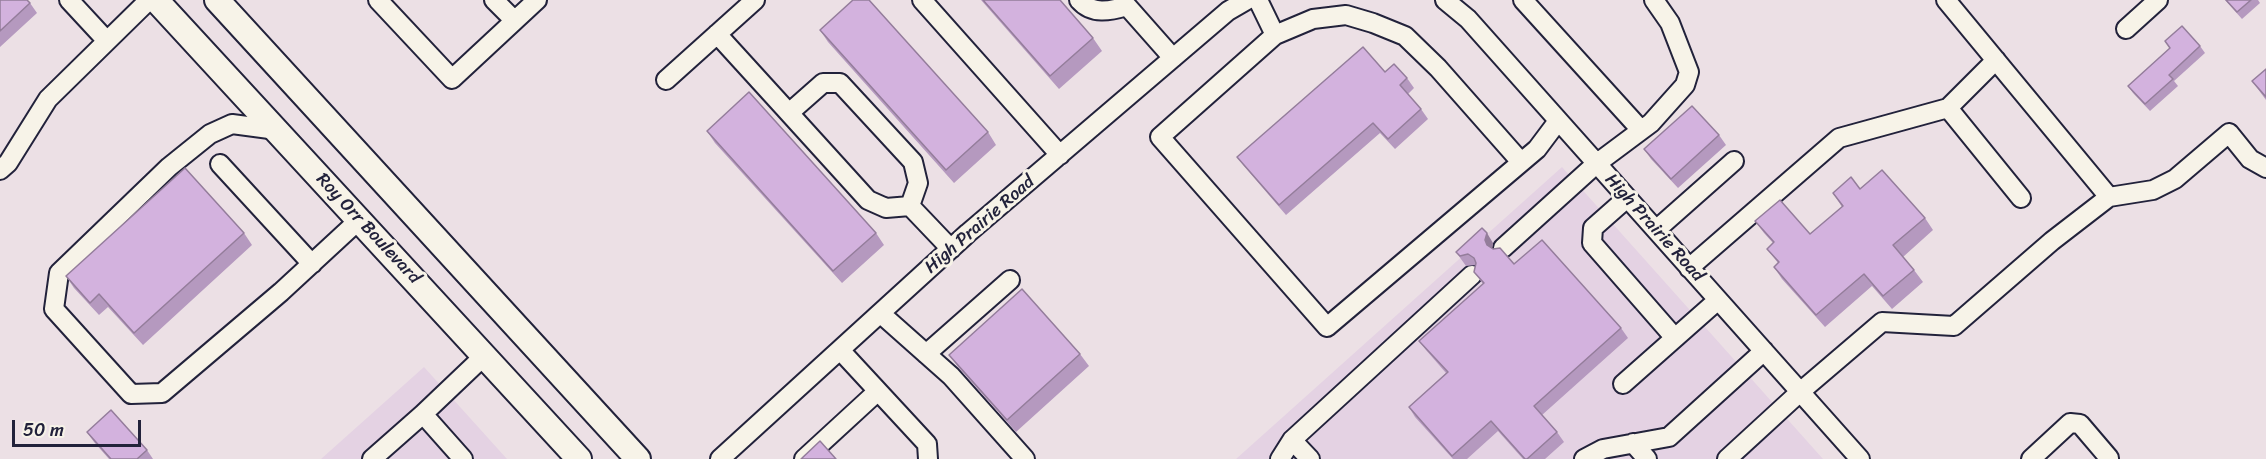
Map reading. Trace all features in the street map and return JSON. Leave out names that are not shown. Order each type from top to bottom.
[{"type":"main road","name":"Roy Orr Boulevard","points":[[156,0],[579,459]]},
{"type":"main road","points":[[218,0],[638,459]]},
{"type":"street","points":[[69,0],[107,41]]},
{"type":"street","points":[[0,170],[8,163],[48,99],[149,0]]},
{"type":"street","points":[[378,0],[452,79],[537,0]]},
{"type":"street","points":[[494,0],[514,20]]},
{"type":"street","points":[[666,80],[755,0]]},
{"type":"street","points":[[922,0],[1060,154]]},
{"type":"street","points":[[1079,0],[1085,7],[1106,12],[1128,3],[1173,58]]},
{"type":"street","name":"High Prairie Road","points":[[720,459],[951,249],[1060,154],[1228,11],[1247,0]]},
{"type":"street","points":[[1258,0],[1275,35]]},
{"type":"street","name":"High Prairie Road","points":[[1445,0],[1468,19],[1860,459]]},
{"type":"street","points":[[1523,0],[1641,130]]},
{"type":"street","points":[[1503,248],[1596,164],[1651,123],[1685,85],[1689,72],[1670,23],[1654,0]]},
{"type":"street","points":[[1946,0],[2109,197]]},
{"type":"street","points":[[2126,28],[2158,0]]},
{"type":"street","points":[[1521,162],[1438,68],[1405,36],[1346,15],[1313,20],[1275,35],[1160,138],[1327,327],[1537,149],[1558,120]]},
{"type":"street","points":[[717,34],[867,200],[886,208],[910,206]]},
{"type":"street","points":[[1689,268],[1839,138],[1948,108],[1996,60]]},
{"type":"street","points":[[789,113],[823,83],[840,83],[913,162],[918,183],[910,206]]},
{"type":"street","points":[[1948,108],[2021,198]]},
{"type":"street","points":[[277,130],[232,124],[210,134],[169,167],[59,273],[54,309],[131,394],[162,393],[360,220]]},
{"type":"street","points":[[1727,459],[1800,392],[1882,322],[1954,326],[2052,241],[2109,197],[2152,190],[2175,179],[2229,133],[2250,159],[2266,168]]},
{"type":"street","points":[[1656,230],[1734,161]]},
{"type":"street","points":[[220,164],[312,264]]},
{"type":"street","points":[[1627,198],[1593,228],[1592,243],[1675,338]]},
{"type":"street","points":[[910,206],[951,249]]},
{"type":"street","points":[[1281,459],[1292,440],[1473,276]]},
{"type":"street","points":[[926,354],[1010,280]]},
{"type":"street","points":[[1623,384],[1718,300]]},
{"type":"street","points":[[880,313],[951,376],[1025,459]]},
{"type":"street","points":[[840,350],[927,444],[928,459]]},
{"type":"street","points":[[1584,459],[1603,448],[1669,437],[1764,351]]},
{"type":"street","points":[[372,459],[484,356]]},
{"type":"street","points":[[804,459],[878,391]]},
{"type":"street","points":[[423,414],[463,459]]},
{"type":"street","points":[[2031,459],[2070,423],[2080,424],[2108,459]]},
{"type":"street","points":[[1292,440],[1310,459]]},
{"type":"street","points":[[1633,443],[1647,459]]},
{"type":"shaded area","points":[[1562,167],[1823,459],[1236,459]]},
{"type":"shaded area","points":[[424,367],[507,459],[321,459]]},
{"type":"building","points":[[0,0],[27,0],[30,3],[0,31]]},
{"type":"building","points":[[853,0],[869,0],[988,132],[946,170],[820,30]]},
{"type":"building","points":[[983,0],[1060,0],[1093,38],[1050,76]]},
{"type":"building","points":[[2226,0],[2251,0],[2237,12]]},
{"type":"building","points":[[2182,26],[2200,46],[2169,75],[2173,79],[2145,104],[2128,86],[2170,48],[2165,41]]},
{"type":"building","points":[[1363,47],[1385,72],[1394,64],[1407,78],[1400,85],[1421,109],[1388,139],[1373,123],[1279,205],[1237,157]]},
{"type":"building","points":[[2266,69],[2266,97],[2252,81]]},
{"type":"building","points":[[749,92],[876,233],[833,271],[707,131]]},
{"type":"building","points":[[1692,106],[1719,135],[1671,179],[1644,149]]},
{"type":"building","points":[[185,168],[244,233],[134,333],[99,294],[90,303],[66,276]]},
{"type":"building","points":[[1882,170],[1925,218],[1893,245],[1914,270],[1883,296],[1864,274],[1816,315],[1774,267],[1779,262],[1767,249],[1774,242],[1755,221],[1780,200],[1810,234],[1843,206],[1833,193],[1851,177],[1860,189]]},
{"type":"building","points":[[1482,228],[1487,233],[1485,240],[1487,245],[1493,249],[1500,248],[1514,264],[1542,240],[1621,328],[1534,406],[1557,432],[1527,459],[1491,421],[1452,456],[1409,407],[1448,372],[1419,341],[1484,283],[1474,272],[1476,263],[1474,258],[1468,254],[1460,256],[1456,252]]},
{"type":"building","points":[[1022,289],[1080,354],[1007,420],[949,355]]},
{"type":"building","points":[[111,410],[147,450],[137,459],[111,459],[87,432]]},
{"type":"building","points":[[820,441],[836,459],[801,459]]}]
